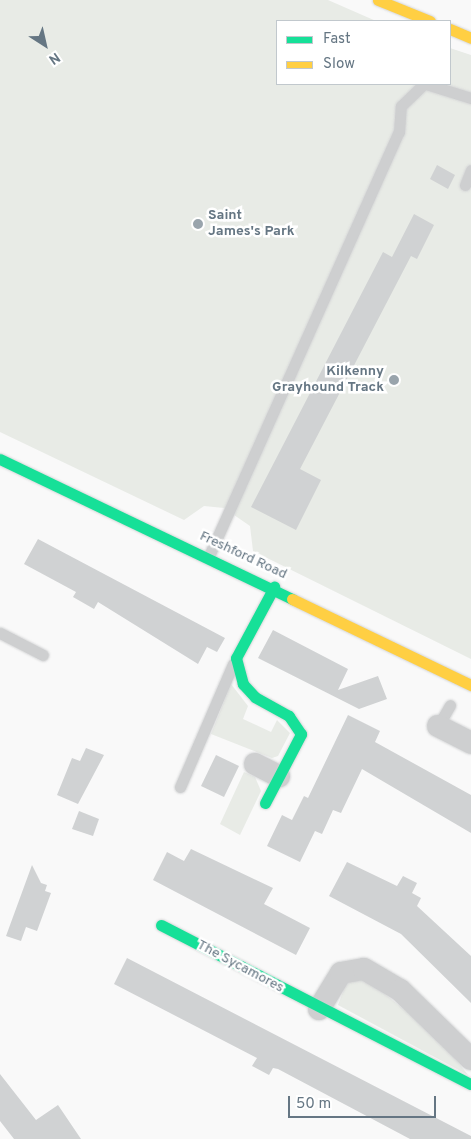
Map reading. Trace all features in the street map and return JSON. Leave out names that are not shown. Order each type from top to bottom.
[{"type":"street","points":[[378,0],[428,20]]},
{"type":"street","points":[[451,29],[471,38]]},
{"type":"street","name":"Freshford Road","points":[[0,458],[208,558],[274,587],[471,685]]},
{"type":"street","points":[[266,803],[300,734],[298,725],[254,697],[243,684],[236,658],[238,647],[274,587]]},
{"type":"street","points":[[438,726],[471,743]]},
{"type":"street","points":[[256,764],[279,776]]},
{"type":"street","name":"The Sycamores","points":[[161,925],[319,1009],[471,1084]]},
{"type":"street","points":[[319,1009],[341,973],[364,969],[400,990],[471,1059]]},
{"type":"lane","points":[[208,558],[399,132],[401,106],[424,85]]},
{"type":"lane","points":[[428,85],[471,98]]},
{"type":"lane","points":[[466,185],[471,170]]},
{"type":"lane","points":[[0,633],[43,655]]},
{"type":"lane","points":[[180,787],[236,658]]},
{"type":"lane","points":[[438,726],[450,705]]},
{"type":"shaded area","name":"Saint James's Park","points":[[0,0],[328,0],[374,20],[276,20],[276,85],[451,85],[451,48],[471,55],[471,659],[253,551],[250,526],[224,508],[204,506],[184,520],[0,432]]},
{"type":"shaded area","points":[[231,684],[248,706],[243,719],[271,732],[277,720],[290,733],[278,756],[272,758],[211,734]]},
{"type":"shaded area","points":[[244,772],[255,777],[261,791],[240,835],[220,824]]},
{"type":"shaded area","points":[[363,976],[440,1039],[468,1075],[338,1005],[347,981]]},
{"type":"building","points":[[437,165],[455,175],[448,189],[430,179]]},
{"type":"building","points":[[414,214],[434,225],[417,259],[411,256],[300,469],[321,480],[296,530],[251,507],[383,252],[392,257]]},
{"type":"building","points":[[38,539],[225,638],[217,652],[207,647],[198,664],[98,602],[94,609],[73,597],[76,592],[24,564]]},
{"type":"building","points":[[273,630],[348,669],[338,690],[378,676],[387,699],[359,709],[258,658]]},
{"type":"building","points":[[348,715],[380,731],[375,742],[471,795],[471,833],[362,769],[341,813],[333,810],[322,834],[315,831],[300,862],[267,846],[282,815],[292,820],[304,796],[308,798]]},
{"type":"building","points":[[86,748],[104,755],[78,804],[57,795],[72,758],[80,761]]},
{"type":"building","points":[[216,755],[239,766],[224,797],[201,786]]},
{"type":"building","points":[[79,811],[99,819],[93,836],[72,829]]},
{"type":"building","points":[[191,849],[273,888],[264,904],[310,928],[296,955],[153,880],[167,852],[184,861]]},
{"type":"building","points":[[347,862],[397,886],[403,876],[417,883],[412,893],[421,898],[417,906],[471,956],[471,1003],[401,934],[329,896]]},
{"type":"building","points":[[32,865],[41,883],[47,885],[45,891],[51,893],[37,931],[26,927],[21,941],[6,936]]},
{"type":"building","points":[[127,958],[471,1136],[471,1139],[410,1139],[278,1069],[273,1068],[269,1075],[252,1066],[257,1058],[114,984]]},
{"type":"building","points":[[0,1074],[36,1120],[58,1105],[81,1139],[14,1139],[0,1121]]},
{"type":"traffic: fast","points":[[0,459],[292,599]]},
{"type":"traffic: fast","points":[[265,803],[301,734],[289,716],[255,697],[243,684],[236,658],[274,587]]},
{"type":"traffic: fast","points":[[161,925],[471,1084]]},
{"type":"traffic: slow","points":[[378,0],[428,20]]},
{"type":"traffic: slow","points":[[451,29],[471,38]]},
{"type":"traffic: slow","points":[[292,599],[471,685]]},
{"type":"place","name":"Saint James's Park","points":[[198,224]]},
{"type":"place","name":"Kilkenny Grayhound Track","points":[[394,380]]}]
